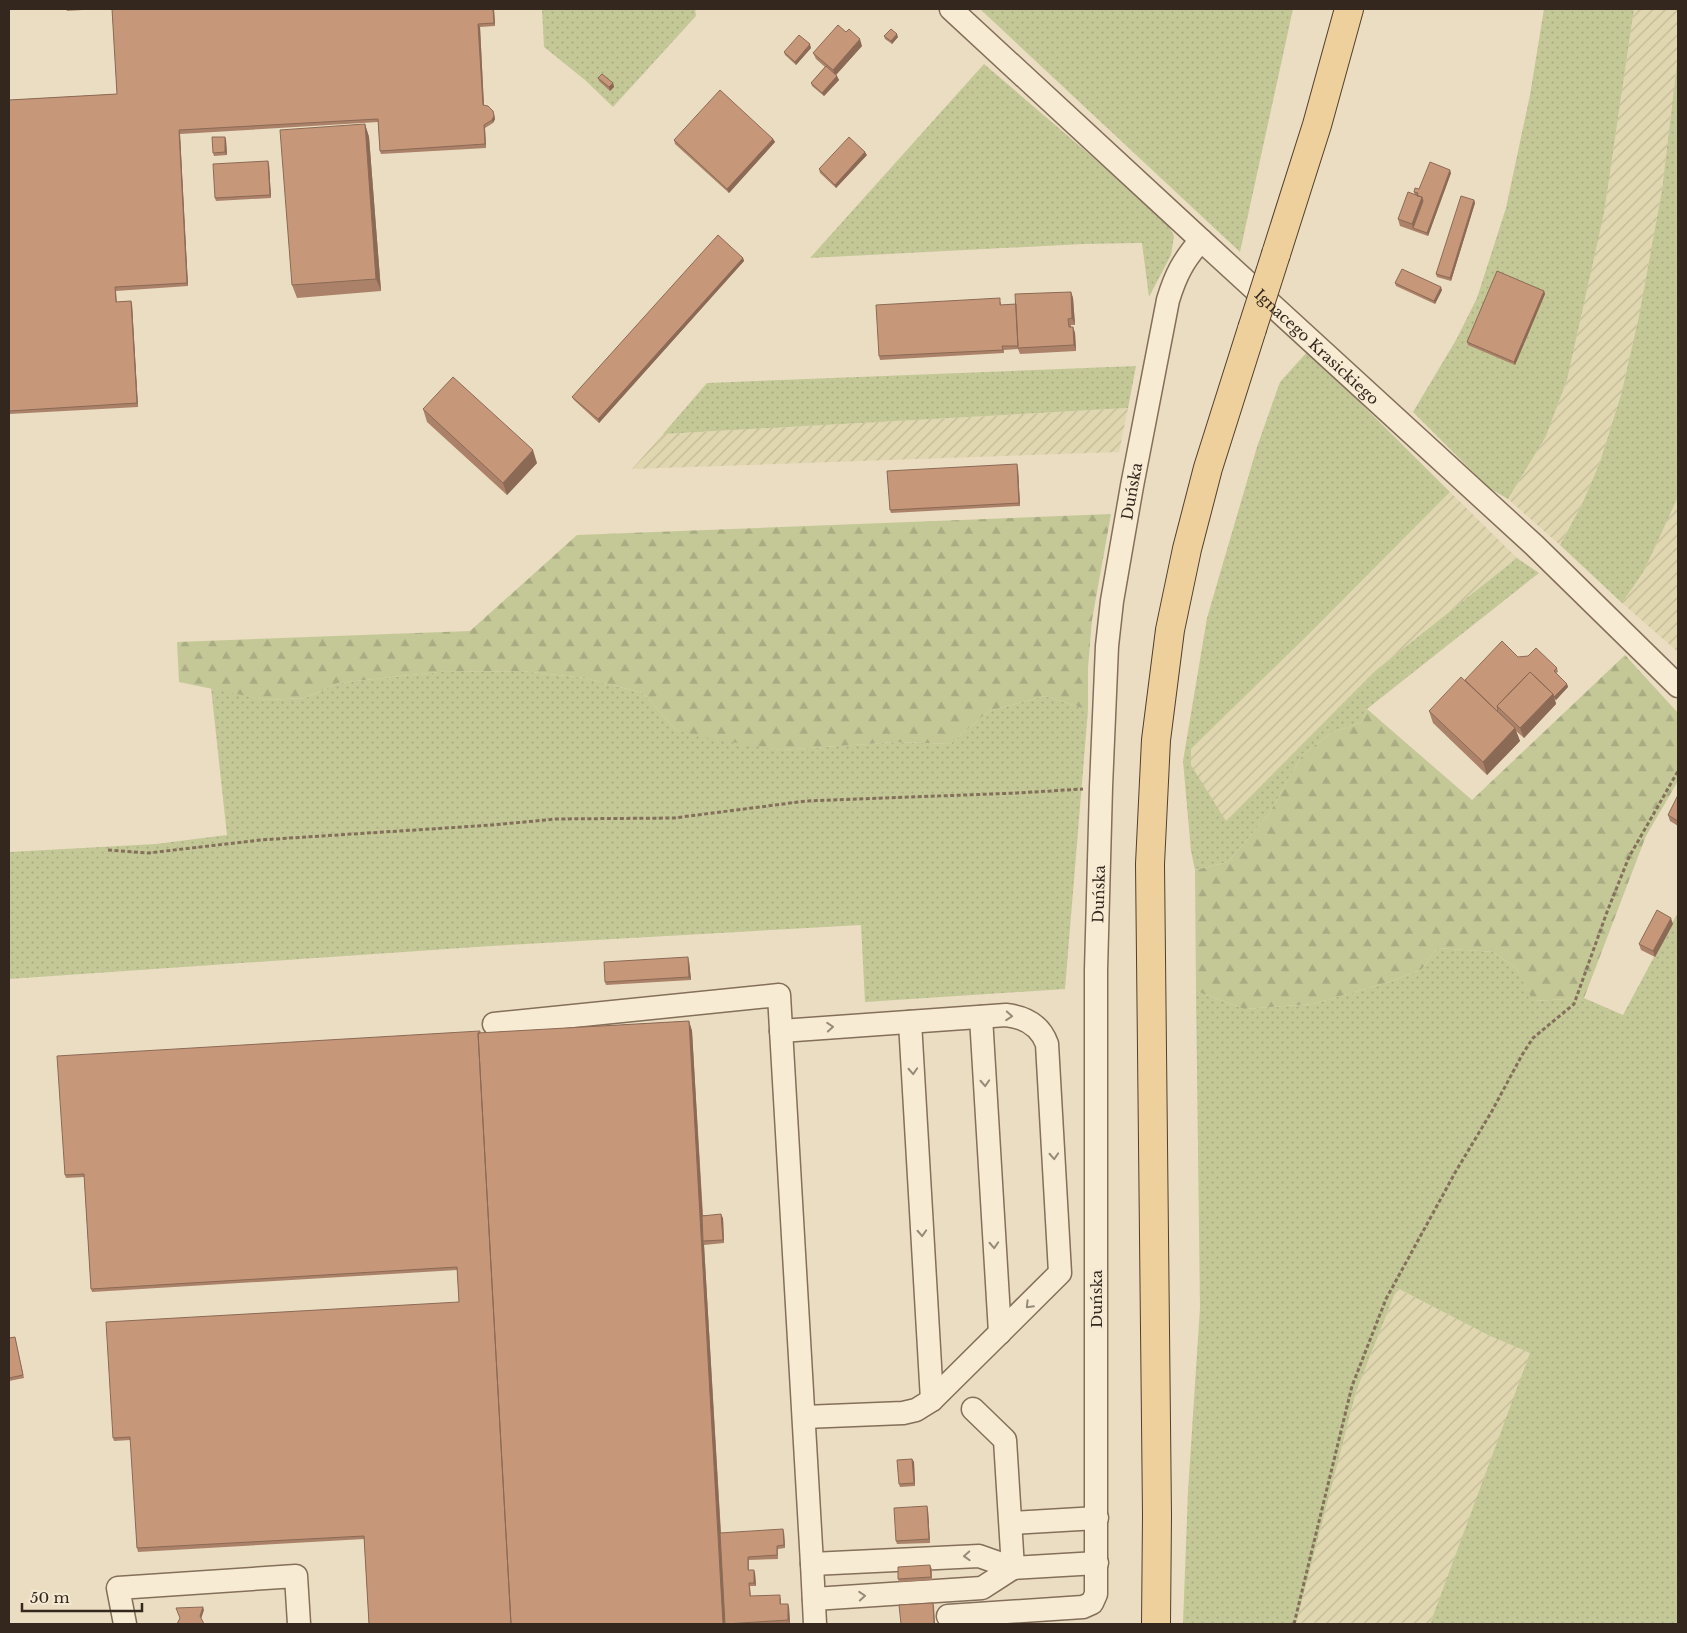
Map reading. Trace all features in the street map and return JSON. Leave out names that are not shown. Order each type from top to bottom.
[{"type":"main road","points":[[1156,1624],[1157,1516],[1150,864],[1156,740],[1170,630],[1187,549],[1208,468],[1317,125],[1349,9]]},
{"type":"street","name":"Ignacego Krasickiego","points":[[951,9],[1200,240],[1534,545],[1678,686]]},
{"type":"street","name":"Duńska","points":[[948,1616],[1083,1607],[1092,1603],[1096,1594],[1096,1000],[1101,788],[1109,624],[1132,486],[1168,300],[1178,271],[1185,258],[1200,240]]},
{"type":"street","points":[[494,1024],[779,995],[815,1624]]},
{"type":"street","points":[[781,1031],[1006,1015],[1016,1016],[1037,1027],[1044,1034],[1047,1044],[1060,1273],[932,1400],[916,1410],[903,1413],[804,1417]]},
{"type":"street","points":[[981,1017],[1000,1333]]},
{"type":"street","points":[[910,1022],[932,1400]]},
{"type":"street","points":[[973,1409],[1006,1440],[1013,1568]]},
{"type":"street","points":[[1011,1523],[1097,1518]]},
{"type":"street","points":[[812,1564],[979,1556],[1013,1568],[1097,1564]]},
{"type":"street","points":[[814,1599],[982,1588],[1013,1568]]},
{"type":"street","points":[[125,1624],[118,1588],[296,1576],[299,1624]]},
{"type":"path","points":[[1294,1624],[1352,1386],[1386,1300],[1456,1171],[1492,1112],[1533,1038],[1574,1004],[1629,857],[1678,771]]},
{"type":"path","points":[[108,850],[148,853],[260,840],[556,819],[674,818],[806,801],[1101,788]]},
{"type":"shaded area","points":[[1634,9],[1678,9],[1678,54],[1662,190],[1639,316],[1621,395],[1600,462],[1583,502],[1560,545],[1508,499],[1546,436],[1567,380],[1604,212]]},
{"type":"shaded area","points":[[1128,408],[1119,452],[632,469],[663,434]]},
{"type":"shaded area","points":[[1450,492],[1517,558],[1375,671],[1226,822],[1191,765],[1191,749]]},
{"type":"shaded area","points":[[1678,497],[1678,652],[1622,603],[1644,571]]},
{"type":"shaded area","points":[[1397,1288],[1488,1335],[1531,1353],[1430,1624],[1296,1624],[1356,1392]]},
{"type":"green space","points":[[542,9],[695,9],[696,16],[613,107],[585,80],[544,47]]},
{"type":"green space","points":[[980,9],[1293,9],[1240,252]]},
{"type":"green space","points":[[1544,9],[1634,9],[1604,213],[1567,380],[1546,436],[1508,499],[1489,488],[1413,412],[1456,340],[1477,298],[1506,208],[1530,95]]},
{"type":"green space","points":[[1678,54],[1678,497],[1644,571],[1622,603],[1560,545],[1583,502],[1600,462],[1621,395],[1639,316],[1662,190]]},
{"type":"green space","points":[[984,64],[1165,219],[1174,236],[1171,255],[1149,297],[1142,243],[1083,244],[810,258]]},
{"type":"green space","points":[[1308,351],[1450,492],[1191,749],[1191,765],[1226,821],[1375,671],[1517,558],[1539,573],[1367,709],[1362,722],[1331,733],[1303,754],[1269,814],[1228,862],[1195,870],[1191,851],[1183,761],[1207,618],[1257,447],[1280,382]]},
{"type":"green space","points":[[1136,366],[1128,408],[663,434],[707,383]]},
{"type":"green space","points":[[1111,514],[1092,620],[1088,668],[1088,710],[1045,696],[989,711],[950,744],[896,742],[781,750],[713,739],[676,730],[643,693],[585,678],[521,671],[438,672],[338,683],[305,698],[266,700],[179,682],[177,642],[470,631],[577,535]]},
{"type":"green space","points":[[1625,655],[1678,713],[1678,781],[1646,836],[1584,998],[1533,1001],[1516,968],[1493,952],[1437,948],[1422,969],[1392,981],[1313,1004],[1244,1009],[1196,991],[1195,870],[1228,862],[1269,814],[1303,754],[1331,733],[1362,722],[1367,709],[1472,800]]},
{"type":"green space","points":[[521,671],[585,678],[643,693],[676,730],[781,750],[896,742],[950,744],[989,711],[1045,696],[1088,710],[1065,989],[865,1002],[861,925],[491,946],[9,979],[9,852],[156,844],[227,835],[211,688],[266,700],[305,698],[338,683],[438,672]]},
{"type":"green space","points":[[1678,912],[1678,1624],[1430,1624],[1530,1353],[1488,1335],[1397,1288],[1356,1392],[1296,1624],[1183,1624],[1188,1491],[1200,1308],[1196,991],[1244,1009],[1313,1004],[1392,981],[1422,969],[1437,948],[1493,952],[1516,968],[1534,1001],[1584,998],[1623,1015]]},
{"type":"building","points":[[112,9],[493,9],[494,23],[478,24],[483,105],[488,106],[493,111],[494,116],[492,120],[484,125],[485,144],[380,151],[378,119],[179,130],[187,283],[115,287],[116,302],[131,301],[137,403],[9,411],[9,100],[117,94]]},
{"type":"building","points":[[838,25],[846,32],[849,29],[860,39],[833,70],[813,53]]},
{"type":"building","points":[[891,29],[897,34],[891,41],[884,36]]},
{"type":"building","points":[[799,35],[810,44],[795,62],[784,52]]},
{"type":"building","points":[[826,66],[837,76],[822,93],[811,83]]},
{"type":"building","points":[[602,74],[613,83],[609,87],[598,78]]},
{"type":"building","points":[[720,90],[773,139],[727,189],[674,140]]},
{"type":"building","points":[[365,124],[376,279],[292,285],[280,130]]},
{"type":"building","points":[[212,137],[225,137],[225,152],[213,153]]},
{"type":"building","points":[[849,137],[865,152],[835,185],[819,169]]},
{"type":"building","points":[[268,161],[270,195],[215,198],[213,164]]},
{"type":"building","points":[[1430,162],[1450,170],[1427,233],[1413,228],[1423,201],[1422,197],[1417,196],[1418,193],[1414,192],[1415,188],[1419,189]]},
{"type":"building","points":[[1408,192],[1422,197],[1412,224],[1398,219]]},
{"type":"building","points":[[1461,196],[1474,200],[1450,278],[1436,274]]},
{"type":"building","points":[[718,235],[743,258],[598,419],[572,397]]},
{"type":"building","points":[[1402,269],[1441,287],[1434,301],[1395,283]]},
{"type":"building","points":[[1497,271],[1544,291],[1514,362],[1467,342]]},
{"type":"building","points":[[1071,292],[1072,318],[1068,319],[1069,327],[1073,327],[1074,345],[1018,348],[1015,294]]},
{"type":"building","points":[[1000,298],[1000,305],[1016,304],[1018,346],[1002,346],[1003,350],[879,356],[876,305]]},
{"type":"building","points":[[453,377],[533,450],[503,483],[423,409]]},
{"type":"building","points":[[1017,464],[1019,503],[890,510],[887,471]]},
{"type":"building","points":[[1502,641],[1518,657],[1528,656],[1536,648],[1557,668],[1554,671],[1567,684],[1554,697],[1530,672],[1497,706],[1497,711],[1465,680]]},
{"type":"building","points":[[1530,672],[1553,694],[1520,728],[1497,706]]},
{"type":"building","points":[[1461,677],[1515,728],[1483,762],[1429,711]]},
{"type":"building","points":[[1678,795],[1678,821],[1668,815]]},
{"type":"building","points":[[1657,910],[1671,918],[1653,951],[1639,944]]},
{"type":"building","points":[[688,957],[689,977],[605,982],[604,962]]},
{"type":"building","points":[[689,1021],[723,1624],[511,1624],[478,1033]]},
{"type":"building","points":[[480,1031],[478,1033],[511,1624],[369,1624],[364,1536],[137,1548],[130,1437],[113,1438],[106,1322],[459,1302],[457,1267],[91,1289],[84,1174],[65,1175],[57,1056]]},
{"type":"building","points":[[721,1214],[723,1240],[703,1241],[702,1216]]},
{"type":"building","points":[[15,1337],[23,1375],[9,1378],[9,1338]]},
{"type":"building","points":[[912,1459],[914,1483],[899,1484],[897,1460]]},
{"type":"building","points":[[927,1506],[929,1539],[896,1541],[894,1508]]},
{"type":"building","points":[[783,1529],[784,1545],[777,1546],[777,1555],[748,1557],[748,1570],[754,1570],[754,1583],[749,1583],[750,1596],[780,1595],[780,1604],[788,1604],[788,1620],[725,1624],[720,1533]]},
{"type":"building","points":[[930,1565],[931,1577],[898,1579],[898,1567]]},
{"type":"building","points":[[933,1603],[934,1624],[901,1624],[899,1605]]},
{"type":"building","points":[[203,1607],[200,1616],[204,1624],[177,1624],[180,1618],[176,1608]]}]
